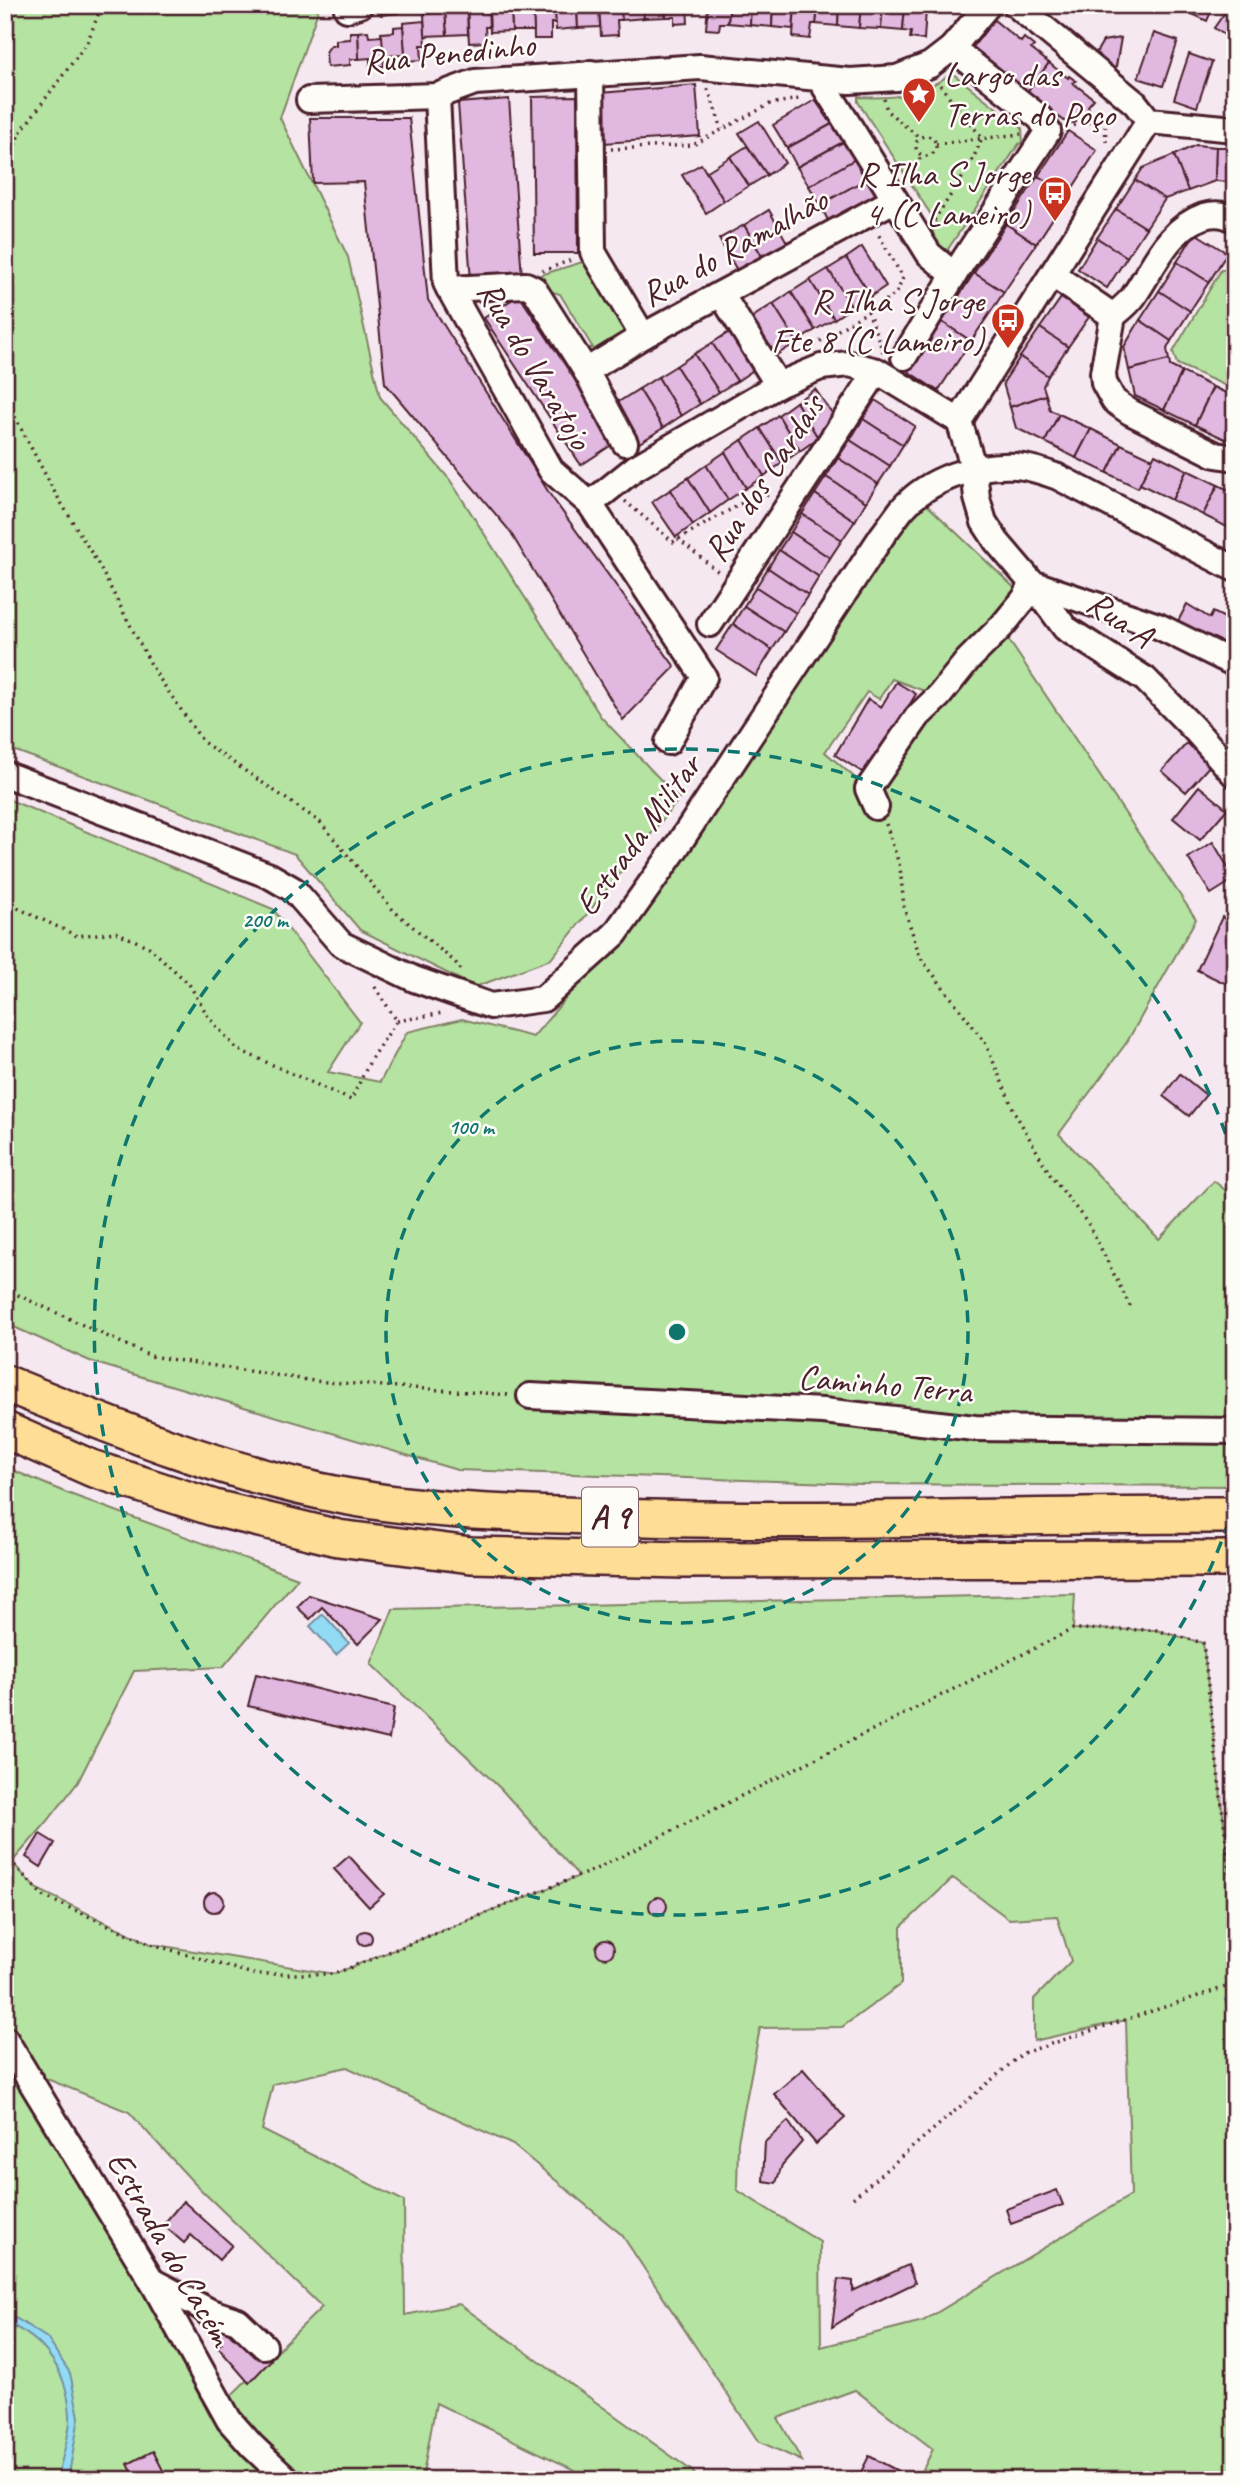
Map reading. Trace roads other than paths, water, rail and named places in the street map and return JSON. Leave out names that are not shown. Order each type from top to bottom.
[{"type":"highway","name":"A 9","points":[[5,1383],[108,1425],[228,1468],[344,1496],[470,1511],[685,1520],[1235,1515]]},
{"type":"highway","name":"A 9","points":[[5,1430],[91,1468],[214,1508],[338,1538],[471,1555],[684,1560],[1235,1559]]},
{"type":"street","name":"Rua Penedinho","points":[[309,100],[437,96],[475,82],[700,67],[850,81],[897,78],[930,65],[951,48],[988,5]]},
{"type":"street","points":[[1016,5],[1135,103],[1149,121],[1235,129]]},
{"type":"street","points":[[904,357],[1048,131],[1040,118],[951,48]]},
{"type":"street","points":[[591,73],[593,252],[643,336]]},
{"type":"street","points":[[820,79],[929,254],[954,275]]},
{"type":"street","name":"Rua do Varatojo","points":[[437,96],[446,283],[551,470],[600,496],[704,677],[668,742]]},
{"type":"street","points":[[600,496],[635,468],[778,385],[821,368],[849,364],[886,376],[959,421],[1149,121]]},
{"type":"street","name":"Rua do Ramalhão","points":[[586,371],[643,336],[894,200]]},
{"type":"street","points":[[1235,220],[1216,213],[1194,220],[1178,230],[1131,300],[1113,316],[1103,373],[1104,383],[1114,401],[1130,412],[1216,455],[1235,458]]},
{"type":"street","points":[[1053,275],[1113,316]]},
{"type":"street","points":[[449,289],[526,285],[534,289],[586,371],[625,443]]},
{"type":"street","points":[[721,294],[778,385]]},
{"type":"street","name":"Rua dos Cardais","points":[[710,624],[886,376]]},
{"type":"street","name":"Rua A","points":[[959,421],[974,469],[977,498],[984,522],[996,542],[1032,583],[1065,628],[1145,679],[1235,775]]},
{"type":"street","name":"Estrada Militar","points":[[5,774],[270,876],[294,890],[341,944],[414,979],[491,1006],[543,999],[615,934],[676,848],[902,509],[929,486],[974,469],[1017,466],[1058,477],[1235,569]]},
{"type":"street","points":[[876,807],[868,789],[918,716],[1002,626],[1025,598],[1032,583],[1158,626],[1235,664]]},
{"type":"street","name":"Caminho Terra","points":[[530,1396],[823,1411],[975,1428],[1235,1431]]},
{"type":"street","name":"Estrada do Cacém","points":[[5,2039],[152,2281],[229,2420],[288,2480]]},
{"type":"street","points":[[152,2281],[211,2312],[238,2321],[264,2346]]},
{"type":"water","points":[[323,1614],[349,1643],[336,1655],[310,1626]]},
{"type":"water","points":[[5,2315],[17,2319],[47,2338],[70,2373],[79,2417],[68,2480],[58,2480],[70,2423],[65,2385],[43,2347],[19,2329],[5,2323]]},
{"type":"waterway","points":[[1227,2000],[1235,2018]]},
{"type":"place","name":"Largo das Terras do Poço","points":[[919,124]]},
{"type":"place","name":"R Ilha S Jorge 4 (C Lameiro)","points":[[1055,223]]},
{"type":"place","name":"R Ilha S Jorge Fte 8 (C Lameiro)","points":[[1008,350]]}]
